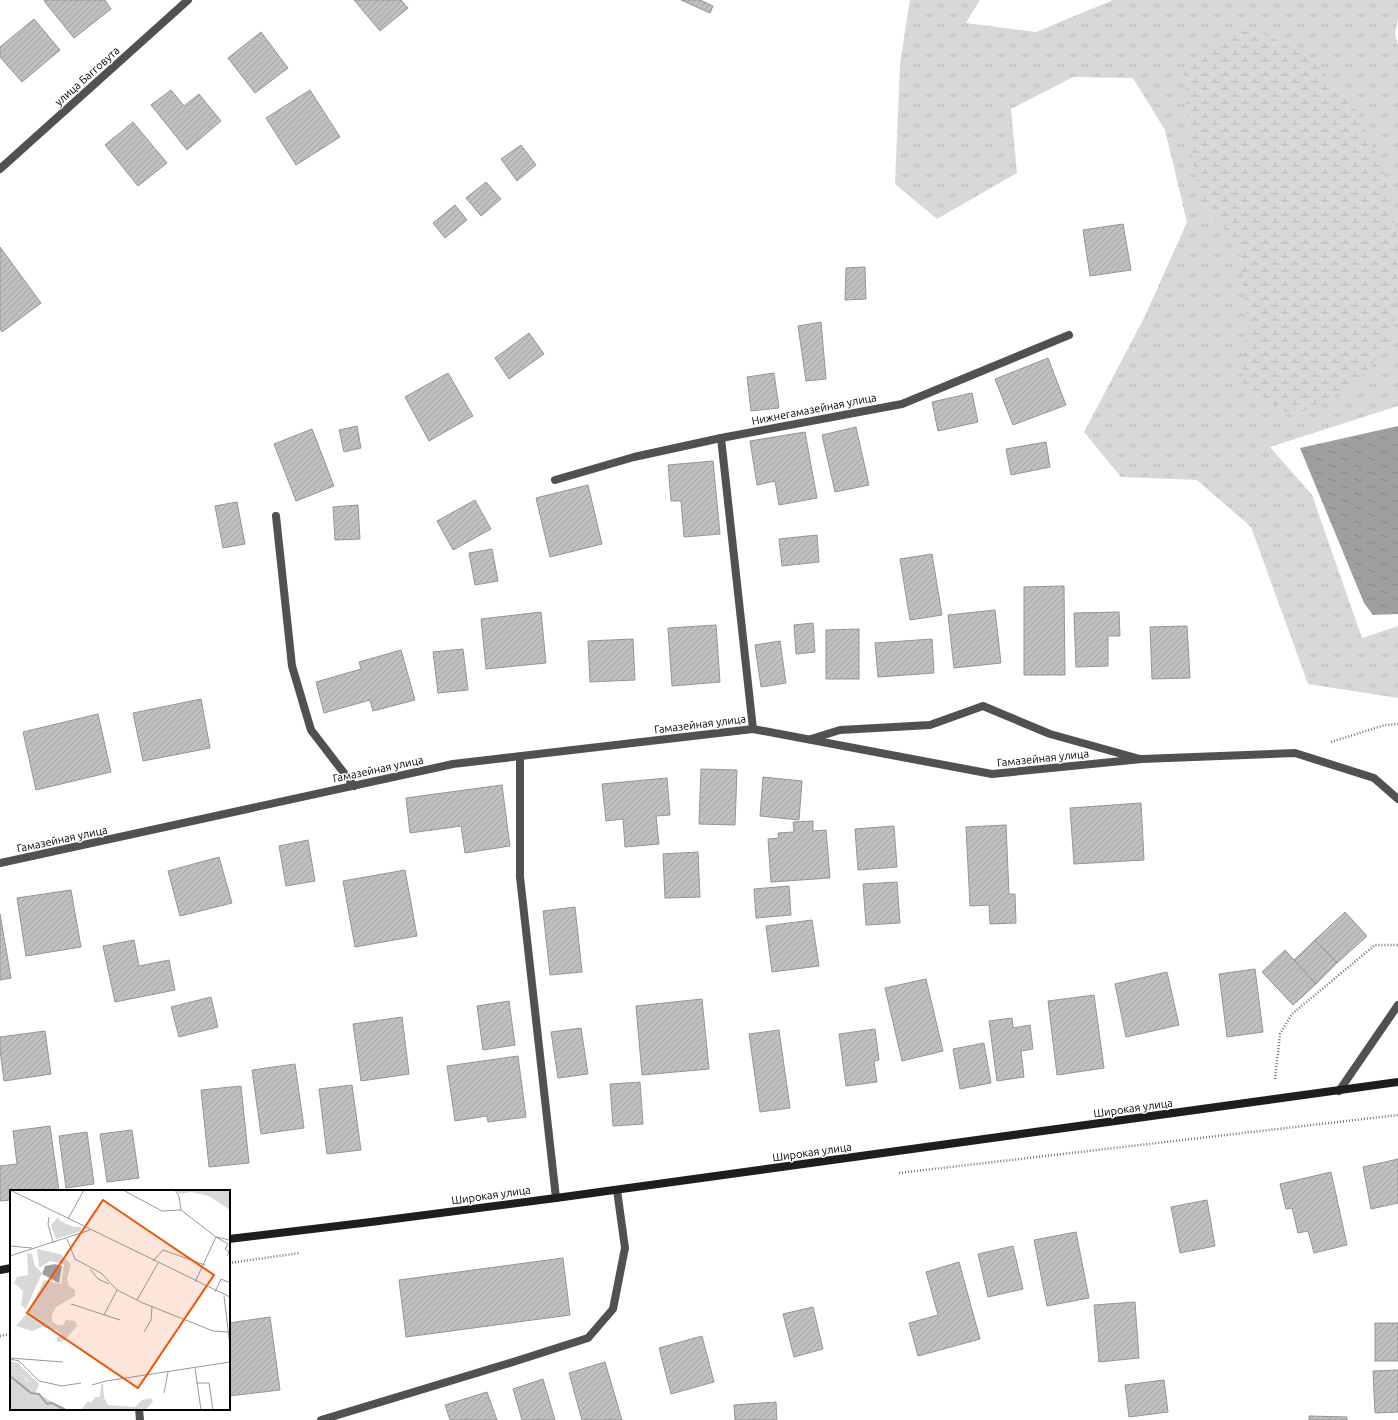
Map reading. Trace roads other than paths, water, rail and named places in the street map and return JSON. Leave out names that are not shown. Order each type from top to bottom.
[{"type":"street","name":"улица Багговута","points":[[0,169],[188,0]]},
{"type":"street","name":"Нижнегамазейная улица","points":[[555,480],[634,457],[721,438],[902,404],[1069,335]]},
{"type":"street","points":[[721,438],[753,729]]},
{"type":"street","points":[[276,516],[292,666],[311,730],[354,786]]},
{"type":"street","points":[[811,739],[840,730],[930,725],[983,706],[1050,734],[1142,759]]},
{"type":"street","name":"Гамазейная улица","points":[[0,864],[453,764],[753,729],[992,774],[1142,759],[1295,753],[1374,778],[1398,799]]},
{"type":"street","points":[[520,757],[520,877],[556,1198]]},
{"type":"street","points":[[1340,1091],[1398,1005]]},
{"type":"street","name":"Широкая улица","points":[[230,1239],[617,1190],[1398,1082]]},
{"type":"street","points":[[321,1420],[588,1338],[613,1309],[625,1248],[617,1190]]},
{"type":"street","points":[[0,1270],[10,1268]]},
{"type":"street","points":[[139,1410],[140,1420]]},
{"type":"water","points":[[1398,426],[1398,614],[1373,615],[1364,603],[1300,448]]}]
